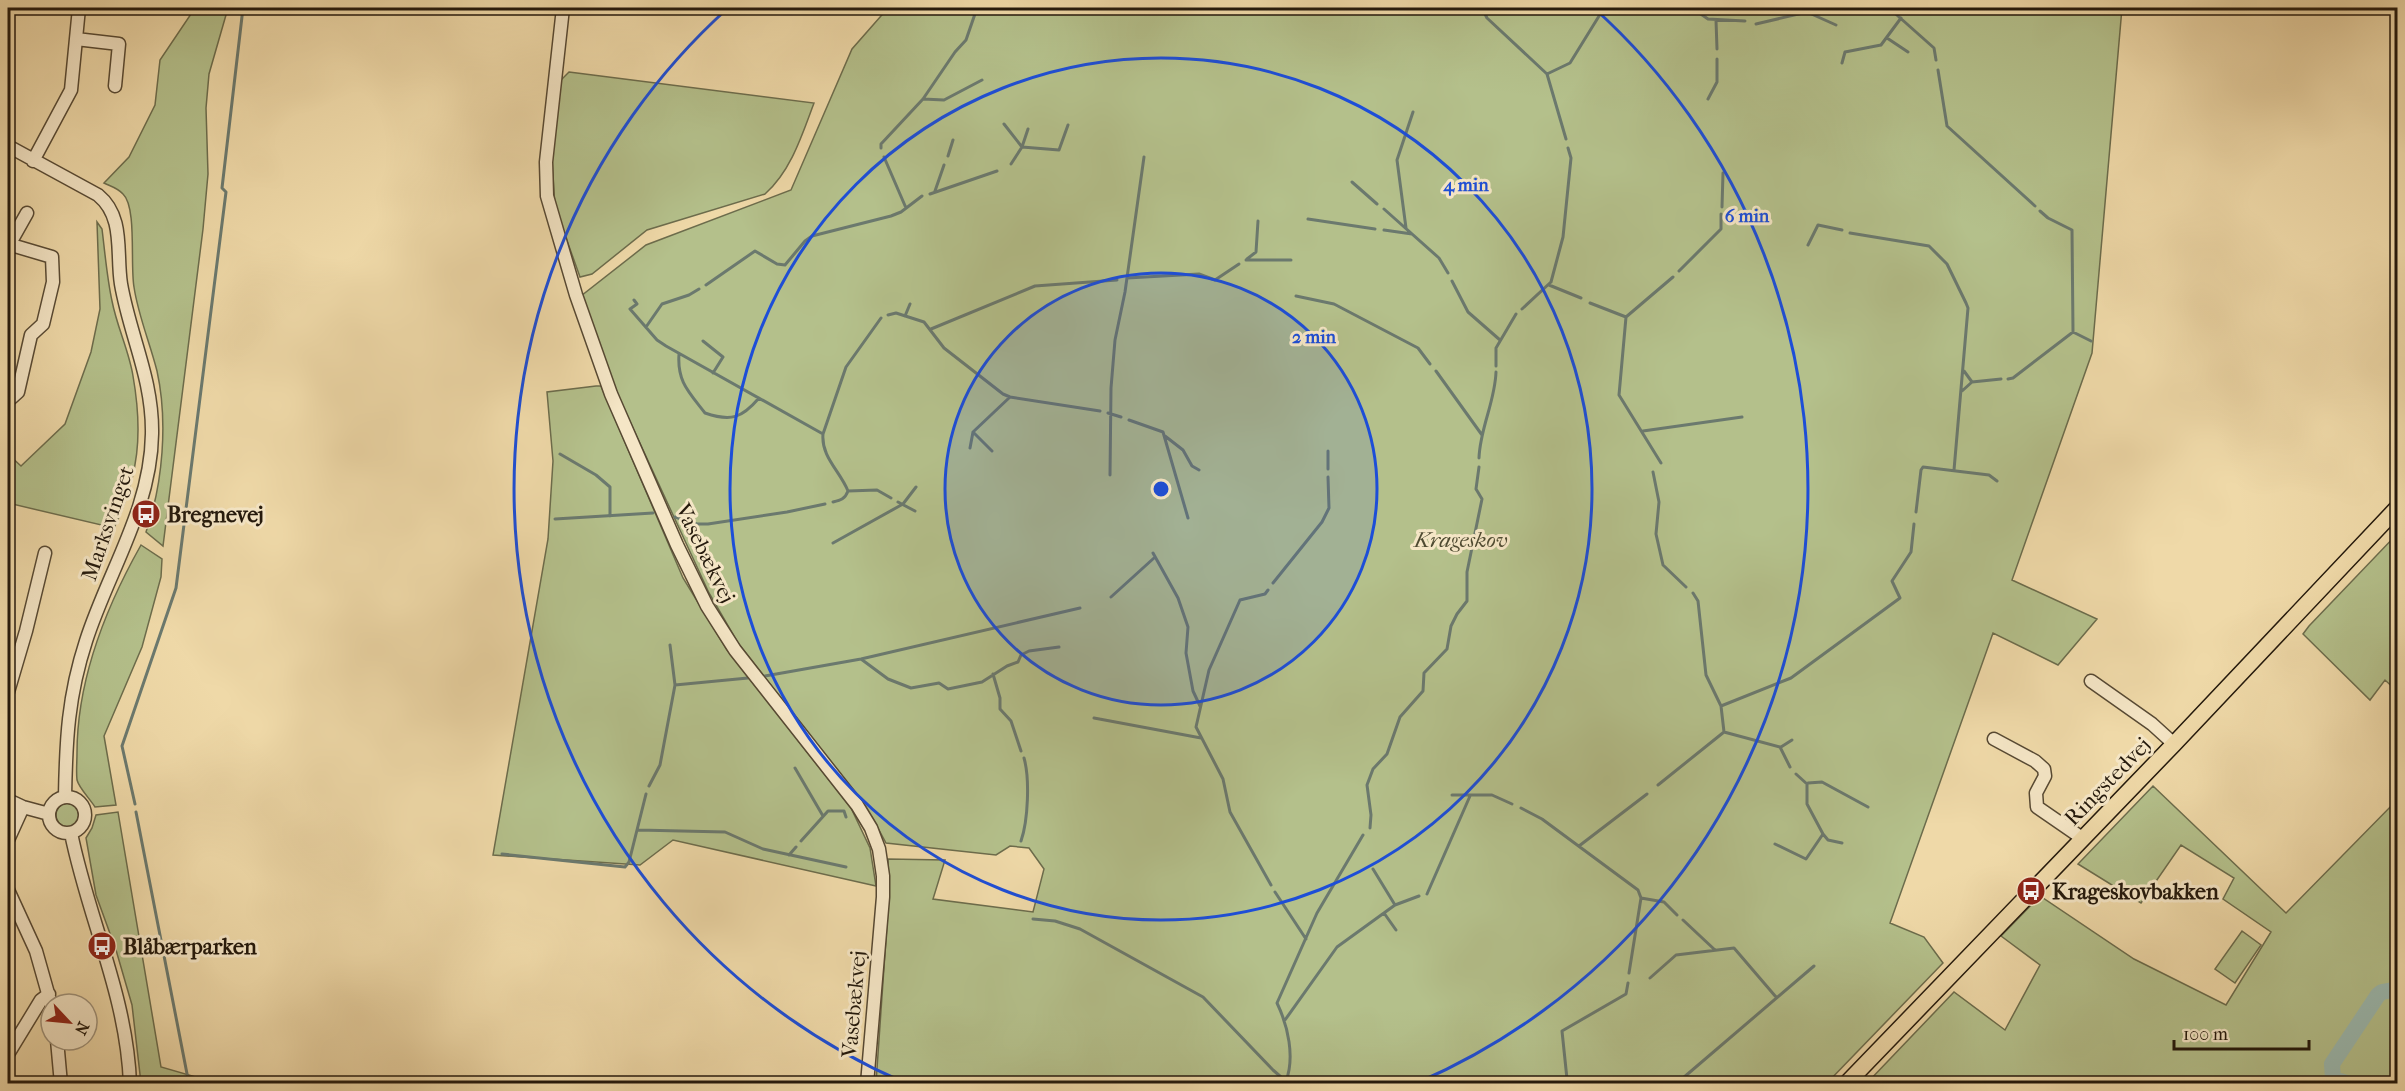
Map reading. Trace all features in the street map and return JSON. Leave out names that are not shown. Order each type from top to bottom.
[{"type":"main road","name":"Ringstedvej","points":[[1845,1083],[2174,744],[2397,507]]},
{"type":"street","points":[[9,151],[33,161],[71,90],[79,8]]},
{"type":"street","name":"Vasebækvej","points":[[563,8],[546,162],[547,196],[576,295],[610,394],[677,545],[707,606],[735,650],[856,805],[871,828],[879,849],[883,897],[867,1083]]},
{"type":"street","points":[[76,39],[119,44],[115,86]]},
{"type":"street","name":"Marksvinget","points":[[33,161],[107,202],[117,223],[121,282],[125,303],[150,395],[152,435],[142,499],[86,638],[75,675],[69,704],[66,739],[65,797]]},
{"type":"street","points":[[8,401],[18,392],[31,335],[43,324],[53,282],[52,257],[8,245],[27,213]]},
{"type":"street","points":[[8,692],[45,553]]},
{"type":"street","points":[[2091,681],[2152,724],[2174,744]]},
{"type":"street","points":[[1994,740],[2035,761],[2044,770],[2045,776],[2036,793],[2037,807],[2082,838]]},
{"type":"street","points":[[65,797],[76,799],[86,812],[81,828],[66,834],[55,829],[49,814],[56,801],[65,797]]},
{"type":"street","points":[[8,800],[49,814]]},
{"type":"street","points":[[8,840],[23,807]]},
{"type":"street","points":[[71,833],[80,879],[117,992],[126,1036],[130,1083]]},
{"type":"street","points":[[8,890],[36,951],[48,992]]},
{"type":"street","points":[[8,1054],[39,1003]]},
{"type":"street","points":[[58,1052],[61,1083]]},
{"type":"green space","points":[[195,8],[228,8],[209,74],[206,108],[208,174],[203,229],[163,546],[146,532],[156,494],[162,452],[162,410],[157,371],[134,287],[130,211],[123,194],[104,183],[129,157],[155,105],[160,60]]},
{"type":"green space","name":"Krageskov","points":[[888,8],[2122,8],[2092,353],[2012,580],[2097,619],[2058,665],[1993,633],[1890,923],[1924,937],[1943,963],[1827,1083],[876,1083],[889,895],[888,859],[945,860],[933,899],[1033,912],[1044,869],[1029,848],[1010,846],[996,855],[886,843],[873,819],[842,776],[738,643],[709,593],[614,387],[581,296],[646,245],[791,190],[852,49]]},
{"type":"green space","points":[[569,72],[814,103],[789,164],[765,194],[647,230],[592,274],[580,277],[555,207],[552,160],[561,80]]},
{"type":"green space","points":[[97,222],[102,229],[114,311],[131,367],[138,416],[134,472],[114,528],[8,503],[8,454],[21,466],[65,424],[91,352],[100,309]]},
{"type":"green space","points":[[601,386],[683,578],[727,650],[851,808],[870,848],[876,886],[673,840],[640,865],[493,855],[548,539],[553,461],[547,392]]},
{"type":"green space","points":[[2397,534],[2397,691],[2385,680],[2370,700],[2303,634]]},
{"type":"green space","points":[[141,545],[162,559],[161,577],[142,647],[104,736],[116,805],[95,807],[77,780],[78,726],[82,698],[105,619]]},
{"type":"green space","points":[[2153,786],[2286,913],[2397,800],[2397,1083],[1867,1083],[1954,992],[2005,1030],[2040,965],[2001,936],[2040,896],[2134,959],[2226,1005],[2271,932],[2223,899],[2234,878],[2181,845],[2141,903],[2078,864]]},
{"type":"green space","points":[[68,803],[76,807],[80,815],[76,823],[68,827],[60,823],[56,815],[60,807]]},
{"type":"green space","points":[[118,812],[161,1067],[196,1077],[198,1083],[141,1083],[132,1005],[116,950],[96,895],[86,838],[96,815]]},
{"type":"green space","points":[[2242,931],[2261,945],[2235,983],[2215,969]]},
{"type":"waterway","points":[[135,804],[122,746],[176,588],[226,192],[222,188],[243,8]]},
{"type":"waterway","points":[[881,148],[881,144],[923,99],[955,52],[966,40],[977,8]]},
{"type":"waterway","points":[[1482,8],[1487,18],[1547,74],[1566,139]]},
{"type":"waterway","points":[[1547,74],[1570,63],[1604,8]]},
{"type":"waterway","points":[[1692,8],[1708,19],[1745,21]]},
{"type":"waterway","points":[[1889,8],[1934,48],[1936,60]]},
{"type":"waterway","points":[[1756,24],[1807,12],[1836,25]]},
{"type":"waterway","points":[[1842,63],[1845,52],[1881,45],[1901,18]]},
{"type":"waterway","points":[[1716,20],[1717,49]]},
{"type":"waterway","points":[[1887,38],[1908,52]]},
{"type":"waterway","points":[[1708,99],[1717,82],[1717,59]]},
{"type":"waterway","points":[[1938,70],[1947,126],[2035,206]]},
{"type":"waterway","points":[[923,99],[944,100],[982,80]]},
{"type":"waterway","points":[[1406,228],[1397,160],[1413,112]]},
{"type":"waterway","points":[[1004,124],[1022,147],[1059,150],[1068,125]]},
{"type":"waterway","points":[[1011,164],[1022,147],[1028,129]]},
{"type":"waterway","points":[[948,156],[953,140]]},
{"type":"waterway","points":[[1522,309],[1551,282],[1563,237],[1571,158],[1568,148]]},
{"type":"waterway","points":[[884,157],[906,208]]},
{"type":"waterway","points":[[1110,475],[1111,388],[1115,340],[1125,292],[1144,157]]},
{"type":"waterway","points":[[935,191],[944,165]]},
{"type":"waterway","points":[[930,194],[997,171]]},
{"type":"waterway","points":[[1722,207],[1723,173]]},
{"type":"waterway","points":[[1352,182],[1377,204]]},
{"type":"waterway","points":[[706,285],[755,251],[777,264],[785,265],[812,236],[891,216],[901,212],[922,196]]},
{"type":"waterway","points":[[1384,209],[1439,258],[1448,273]]},
{"type":"waterway","points":[[2040,211],[2048,218],[2072,230],[2073,332]]},
{"type":"waterway","points":[[1679,271],[1721,229],[1721,214]]},
{"type":"waterway","points":[[1308,219],[1375,229]]},
{"type":"waterway","points":[[1247,259],[1256,252],[1258,221]]},
{"type":"waterway","points":[[1808,245],[1818,225],[1842,230]]},
{"type":"waterway","points":[[1384,230],[1412,234]]},
{"type":"waterway","points":[[1850,233],[1929,246],[1947,264],[1966,303],[1968,308],[1954,470]]},
{"type":"waterway","points":[[1246,260],[1291,260]]},
{"type":"waterway","points":[[1127,278],[1199,274],[1215,280],[1239,264]]},
{"type":"waterway","points":[[1661,463],[1619,395],[1626,317],[1673,277]]},
{"type":"waterway","points":[[931,329],[1035,286],[1117,280]]},
{"type":"waterway","points":[[1452,281],[1468,312],[1500,340]]},
{"type":"waterway","points":[[1549,285],[1581,298]]},
{"type":"waterway","points":[[646,327],[662,304],[689,295],[699,289]]},
{"type":"waterway","points":[[1296,296],[1334,304],[1418,348],[1430,364]]},
{"type":"waterway","points":[[634,300],[637,304],[630,309],[657,340],[823,434]]},
{"type":"waterway","points":[[1590,303],[1626,317]]},
{"type":"waterway","points":[[905,316],[910,304]]},
{"type":"waterway","points":[[888,315],[896,313],[924,322],[944,348],[1003,394],[1100,411]]},
{"type":"waterway","points":[[1496,366],[1496,348],[1516,314]]},
{"type":"waterway","points":[[833,502],[842,499],[848,491],[828,457],[823,434],[846,367],[881,318]]},
{"type":"waterway","points":[[2008,379],[2013,378],[2073,332],[2091,341]]},
{"type":"waterway","points":[[703,341],[723,357],[713,373]]},
{"type":"waterway","points":[[679,354],[682,379],[705,413],[722,417],[735,416],[747,410],[759,398]]},
{"type":"waterway","points":[[1436,371],[1482,435]]},
{"type":"waterway","points":[[1962,391],[1972,382],[1964,371]]},
{"type":"waterway","points":[[1479,458],[1496,372]]},
{"type":"waterway","points":[[1972,382],[2001,379]]},
{"type":"waterway","points":[[970,448],[973,432],[1010,397]]},
{"type":"waterway","points":[[1108,413],[1121,417]]},
{"type":"waterway","points":[[1643,431],[1742,417]]},
{"type":"waterway","points":[[1129,420],[1163,432],[1188,518]]},
{"type":"waterway","points":[[973,432],[992,451]]},
{"type":"waterway","points":[[1165,436],[1183,450],[1192,466],[1199,470]]},
{"type":"waterway","points":[[1328,451],[1328,469]]},
{"type":"waterway","points":[[560,454],[596,475],[610,487],[610,516]]},
{"type":"waterway","points":[[1370,828],[1371,815],[1367,785],[1373,769],[1387,754],[1400,717],[1423,691],[1424,673],[1447,649],[1451,626],[1467,601],[1467,572],[1482,499],[1476,489],[1479,467]]},
{"type":"waterway","points":[[1916,512],[1923,467],[1989,475],[1997,481]]},
{"type":"waterway","points":[[1653,472],[1659,502],[1656,534],[1663,565],[1686,587]]},
{"type":"waterway","points":[[1273,583],[1322,522],[1329,508],[1328,477]]},
{"type":"waterway","points":[[833,543],[903,504],[916,487]]},
{"type":"waterway","points":[[848,491],[877,490],[891,498]]},
{"type":"waterway","points":[[898,502],[915,511]]},
{"type":"waterway","points":[[675,517],[697,524],[708,524],[825,504]]},
{"type":"waterway","points":[[555,519],[653,513]]},
{"type":"waterway","points":[[1721,706],[1791,678],[1900,598],[1892,581],[1911,552],[1914,524]]},
{"type":"waterway","points":[[1153,553],[1178,598],[1188,627],[1186,653],[1193,691],[1200,706]]},
{"type":"waterway","points":[[1111,597],[1154,558]]},
{"type":"waterway","points":[[1268,590],[1265,594],[1240,600],[1209,670],[1196,727],[1223,779],[1230,812],[1271,885]]},
{"type":"waterway","points":[[1693,593],[1698,601],[1706,675],[1721,706],[1724,732]]},
{"type":"waterway","points":[[765,676],[861,659],[1080,608]]},
{"type":"waterway","points":[[649,786],[660,765],[675,685],[670,645]]},
{"type":"waterway","points":[[861,659],[888,679],[911,688],[939,683],[948,689],[982,682],[1007,666],[1018,662],[1021,655],[1029,651],[1059,647]]},
{"type":"waterway","points":[[993,674],[1000,698],[1000,709],[1011,721],[1021,751]]},
{"type":"waterway","points":[[675,685],[748,678]]},
{"type":"waterway","points":[[1094,718],[1201,738]]},
{"type":"waterway","points":[[1724,732],[1780,747],[1790,767]]},
{"type":"waterway","points":[[1658,785],[1724,732]]},
{"type":"waterway","points":[[1781,747],[1792,740]]},
{"type":"waterway","points":[[1021,841],[1027,800],[1024,758]]},
{"type":"waterway","points":[[795,768],[823,816]]},
{"type":"waterway","points":[[1796,774],[1807,784],[1807,804],[1823,834],[1828,840],[1842,843]]},
{"type":"waterway","points":[[1808,783],[1822,782],[1868,807]]},
{"type":"waterway","points":[[502,854],[625,867],[629,862],[646,794]]},
{"type":"waterway","points":[[1579,846],[1647,794]]},
{"type":"waterway","points":[[1452,795],[1492,795],[1512,804]]},
{"type":"waterway","points":[[1427,894],[1470,796]]},
{"type":"waterway","points":[[1521,808],[1542,819],[1638,890],[1641,898],[1629,973]]},
{"type":"waterway","points":[[801,841],[828,811],[844,811],[846,817]]},
{"type":"waterway","points":[[136,812],[189,1084]]},
{"type":"waterway","points":[[638,830],[725,832],[763,849],[846,867]]},
{"type":"waterway","points":[[1775,844],[1806,859],[1823,834]]},
{"type":"waterway","points":[[1286,1081],[1290,1062],[1289,1042],[1277,1003],[1317,913],[1363,835]]},
{"type":"waterway","points":[[789,855],[796,847]]},
{"type":"waterway","points":[[1373,869],[1395,905]]},
{"type":"waterway","points":[[1275,892],[1306,939]]},
{"type":"waterway","points":[[1285,1020],[1337,947],[1395,905],[1419,896]]},
{"type":"waterway","points":[[1641,898],[1664,902],[1677,915]]},
{"type":"waterway","points":[[1384,913],[1396,930]]},
{"type":"waterway","points":[[1033,919],[1055,921],[1080,929],[1203,997],[1289,1084]]},
{"type":"waterway","points":[[1683,920],[1715,950]]},
{"type":"waterway","points":[[1650,978],[1676,955],[1734,948],[1776,997]]},
{"type":"waterway","points":[[1676,1084],[1814,966]]},
{"type":"waterway","points":[[1565,1084],[1567,1079],[1562,1031],[1626,994],[1628,983]]},
{"type":"waterway","points":[[2350,1084],[2333,1079],[2332,1064],[2378,995],[2398,989]]},
{"type":"place","name":"Bregnevej","points":[[146,514]]},
{"type":"place","name":"Krageskovbakken","points":[[2031,891]]},
{"type":"place","name":"Blåbærparken","points":[[102,946]]}]
